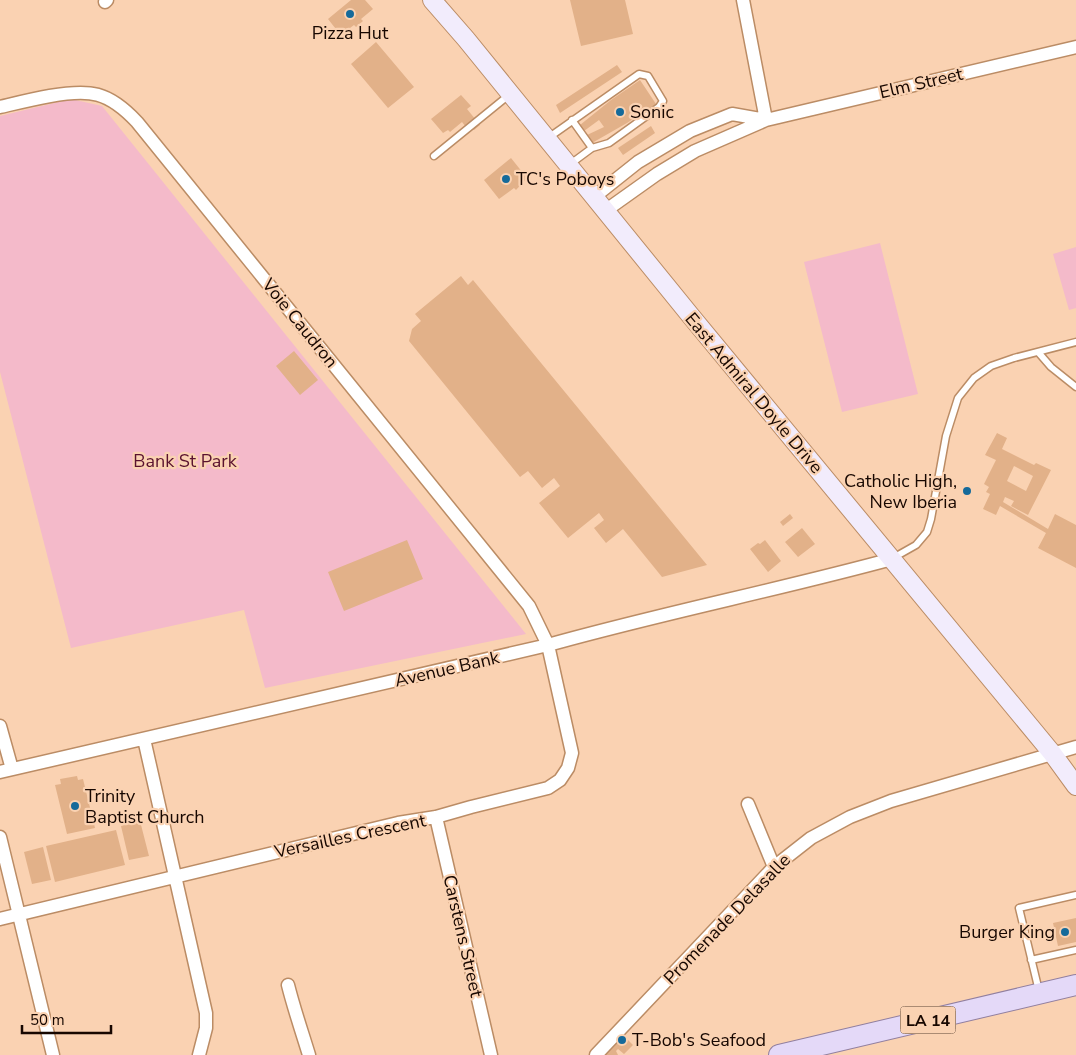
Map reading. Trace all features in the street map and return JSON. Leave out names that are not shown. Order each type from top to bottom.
[{"type":"main road","name":"East Admiral Doyle Drive","points":[[432,0],[1052,753],[1076,786]]},
{"type":"main road","name":"LA 14","points":[[779,1055],[1076,985]]},
{"type":"street","points":[[743,0],[766,120]]},
{"type":"street","name":"Elm Street","points":[[605,211],[657,174],[695,151],[766,120],[1076,47]]},
{"type":"street","name":"Voie Caudron","points":[[0,107],[72,92],[87,92],[115,102],[127,111],[529,606],[548,645]]},
{"type":"street","name":"Elm Street","points":[[594,197],[638,162],[690,131],[732,114],[766,120]]},
{"type":"street","name":"Avenue Bank","points":[[6,771],[548,645],[618,625],[818,579],[892,559]]},
{"type":"street","name":"Versailles Crescent","points":[[0,919],[398,823],[436,817],[471,806],[548,788],[560,780],[568,768],[572,753],[548,645]]},
{"type":"street","points":[[0,726],[6,771]]},
{"type":"street","points":[[144,739],[206,1013],[204,1042],[199,1055]]},
{"type":"street","name":"Promenade Delasalle","points":[[596,1055],[774,867],[805,842],[850,817],[891,801],[1076,747]]},
{"type":"street","points":[[748,804],[774,867]]},
{"type":"street","name":"Carstens Street","points":[[436,817],[491,1055]]},
{"type":"street","points":[[0,836],[53,1055]]},
{"type":"street","points":[[288,985],[309,1055]]},
{"type":"lane","points":[[546,139],[639,74],[648,76],[663,101],[659,107],[609,143],[592,148],[568,166]]},
{"type":"lane","points":[[434,156],[510,94]]},
{"type":"lane","points":[[572,120],[592,148]]},
{"type":"lane","points":[[892,559],[916,545],[927,532],[946,436],[958,398],[974,378],[991,366],[1076,342]]},
{"type":"lane","points":[[1038,352],[1051,367],[1076,387]]},
{"type":"lane","points":[[1039,994],[1019,908],[1076,896]]},
{"type":"lane","points":[[1031,960],[1076,950]]},
{"type":"green space","name":"Bank St Park","points":[[71,99],[102,106],[526,634],[265,688],[244,610],[71,648],[0,372],[0,116]]},
{"type":"green space","points":[[880,243],[918,394],[842,412],[804,262]]},
{"type":"green space","points":[[1076,247],[1076,308],[1069,310],[1053,254]]},
{"type":"building","name":"Pizza Hut","points":[[351,0],[365,0],[373,9],[361,19],[363,21],[356,27],[354,25],[346,31],[344,29],[339,33],[328,19]]},
{"type":"building","points":[[570,0],[625,0],[633,34],[581,46]]},
{"type":"building","points":[[376,42],[414,87],[388,108],[351,64]]},
{"type":"building","name":"Sonic","points":[[617,65],[622,72],[560,113],[556,105]]},
{"type":"building","name":"Sonic","points":[[640,80],[656,104],[592,143],[587,135],[604,127],[599,120],[584,131],[580,125]]},
{"type":"building","points":[[461,95],[471,106],[467,109],[480,125],[474,130],[472,128],[469,131],[462,122],[450,132],[448,130],[443,133],[431,119]]},
{"type":"building","name":"Sonic","points":[[651,126],[655,133],[623,155],[618,148]]},
{"type":"building","name":"TC's Poboys","points":[[511,158],[527,178],[516,190],[514,188],[499,199],[484,180]]},
{"type":"building","points":[[461,276],[468,285],[473,280],[707,565],[662,577],[623,529],[606,543],[594,528],[604,520],[599,513],[568,538],[539,503],[560,486],[554,478],[542,488],[528,471],[520,477],[409,341],[412,329],[421,321],[415,314]]},
{"type":"building","points":[[294,351],[318,380],[300,395],[276,366]]},
{"type":"building","points":[[997,433],[1007,438],[1002,449],[1034,465],[1036,463],[1051,470],[1028,515],[1011,506],[1014,501],[1005,497],[1003,502],[1048,529],[1055,514],[1076,525],[1076,568],[1038,548],[1046,533],[1000,506],[996,515],[983,509],[990,494],[986,492],[989,487],[984,484],[996,460],[985,455]],"holes":[[[1014,466],[1033,476],[1026,491],[1007,481]]]},
{"type":"building","points":[[790,514],[793,518],[783,526],[780,522]]},
{"type":"building","points":[[802,528],[815,544],[798,557],[785,542]]},
{"type":"building","points":[[407,540],[423,579],[344,611],[328,572]]},
{"type":"building","points":[[765,540],[781,561],[768,572],[750,549]]},
{"type":"building","name":"Trinity Baptist Church","points":[[77,776],[78,780],[83,779],[95,828],[67,834],[55,785],[61,784],[60,779]]},
{"type":"building","points":[[140,821],[149,856],[129,860],[121,826]]},
{"type":"building","points":[[116,830],[125,865],[55,882],[46,846]]},
{"type":"building","points":[[43,847],[51,880],[32,884],[24,852]]},
{"type":"building","name":"Burger King","points":[[1076,918],[1076,942],[1058,946],[1053,923]]},
{"type":"building","name":"T-Bob's Seafood","points":[[622,1034],[633,1045],[624,1054],[618,1049],[616,1051],[618,1055],[601,1055]]},
{"type":"place","name":"Pizza Hut","points":[[350,14]]},
{"type":"place","name":"Sonic","points":[[620,112]]},
{"type":"place","name":"TC's Poboys","points":[[506,179]]},
{"type":"place","name":"Catholic High, New Iberia","points":[[967,491]]},
{"type":"place","name":"Trinity Baptist Church","points":[[75,806]]},
{"type":"place","name":"Burger King","points":[[1065,932]]},
{"type":"place","name":"T-Bob's Seafood","points":[[622,1040]]}]
